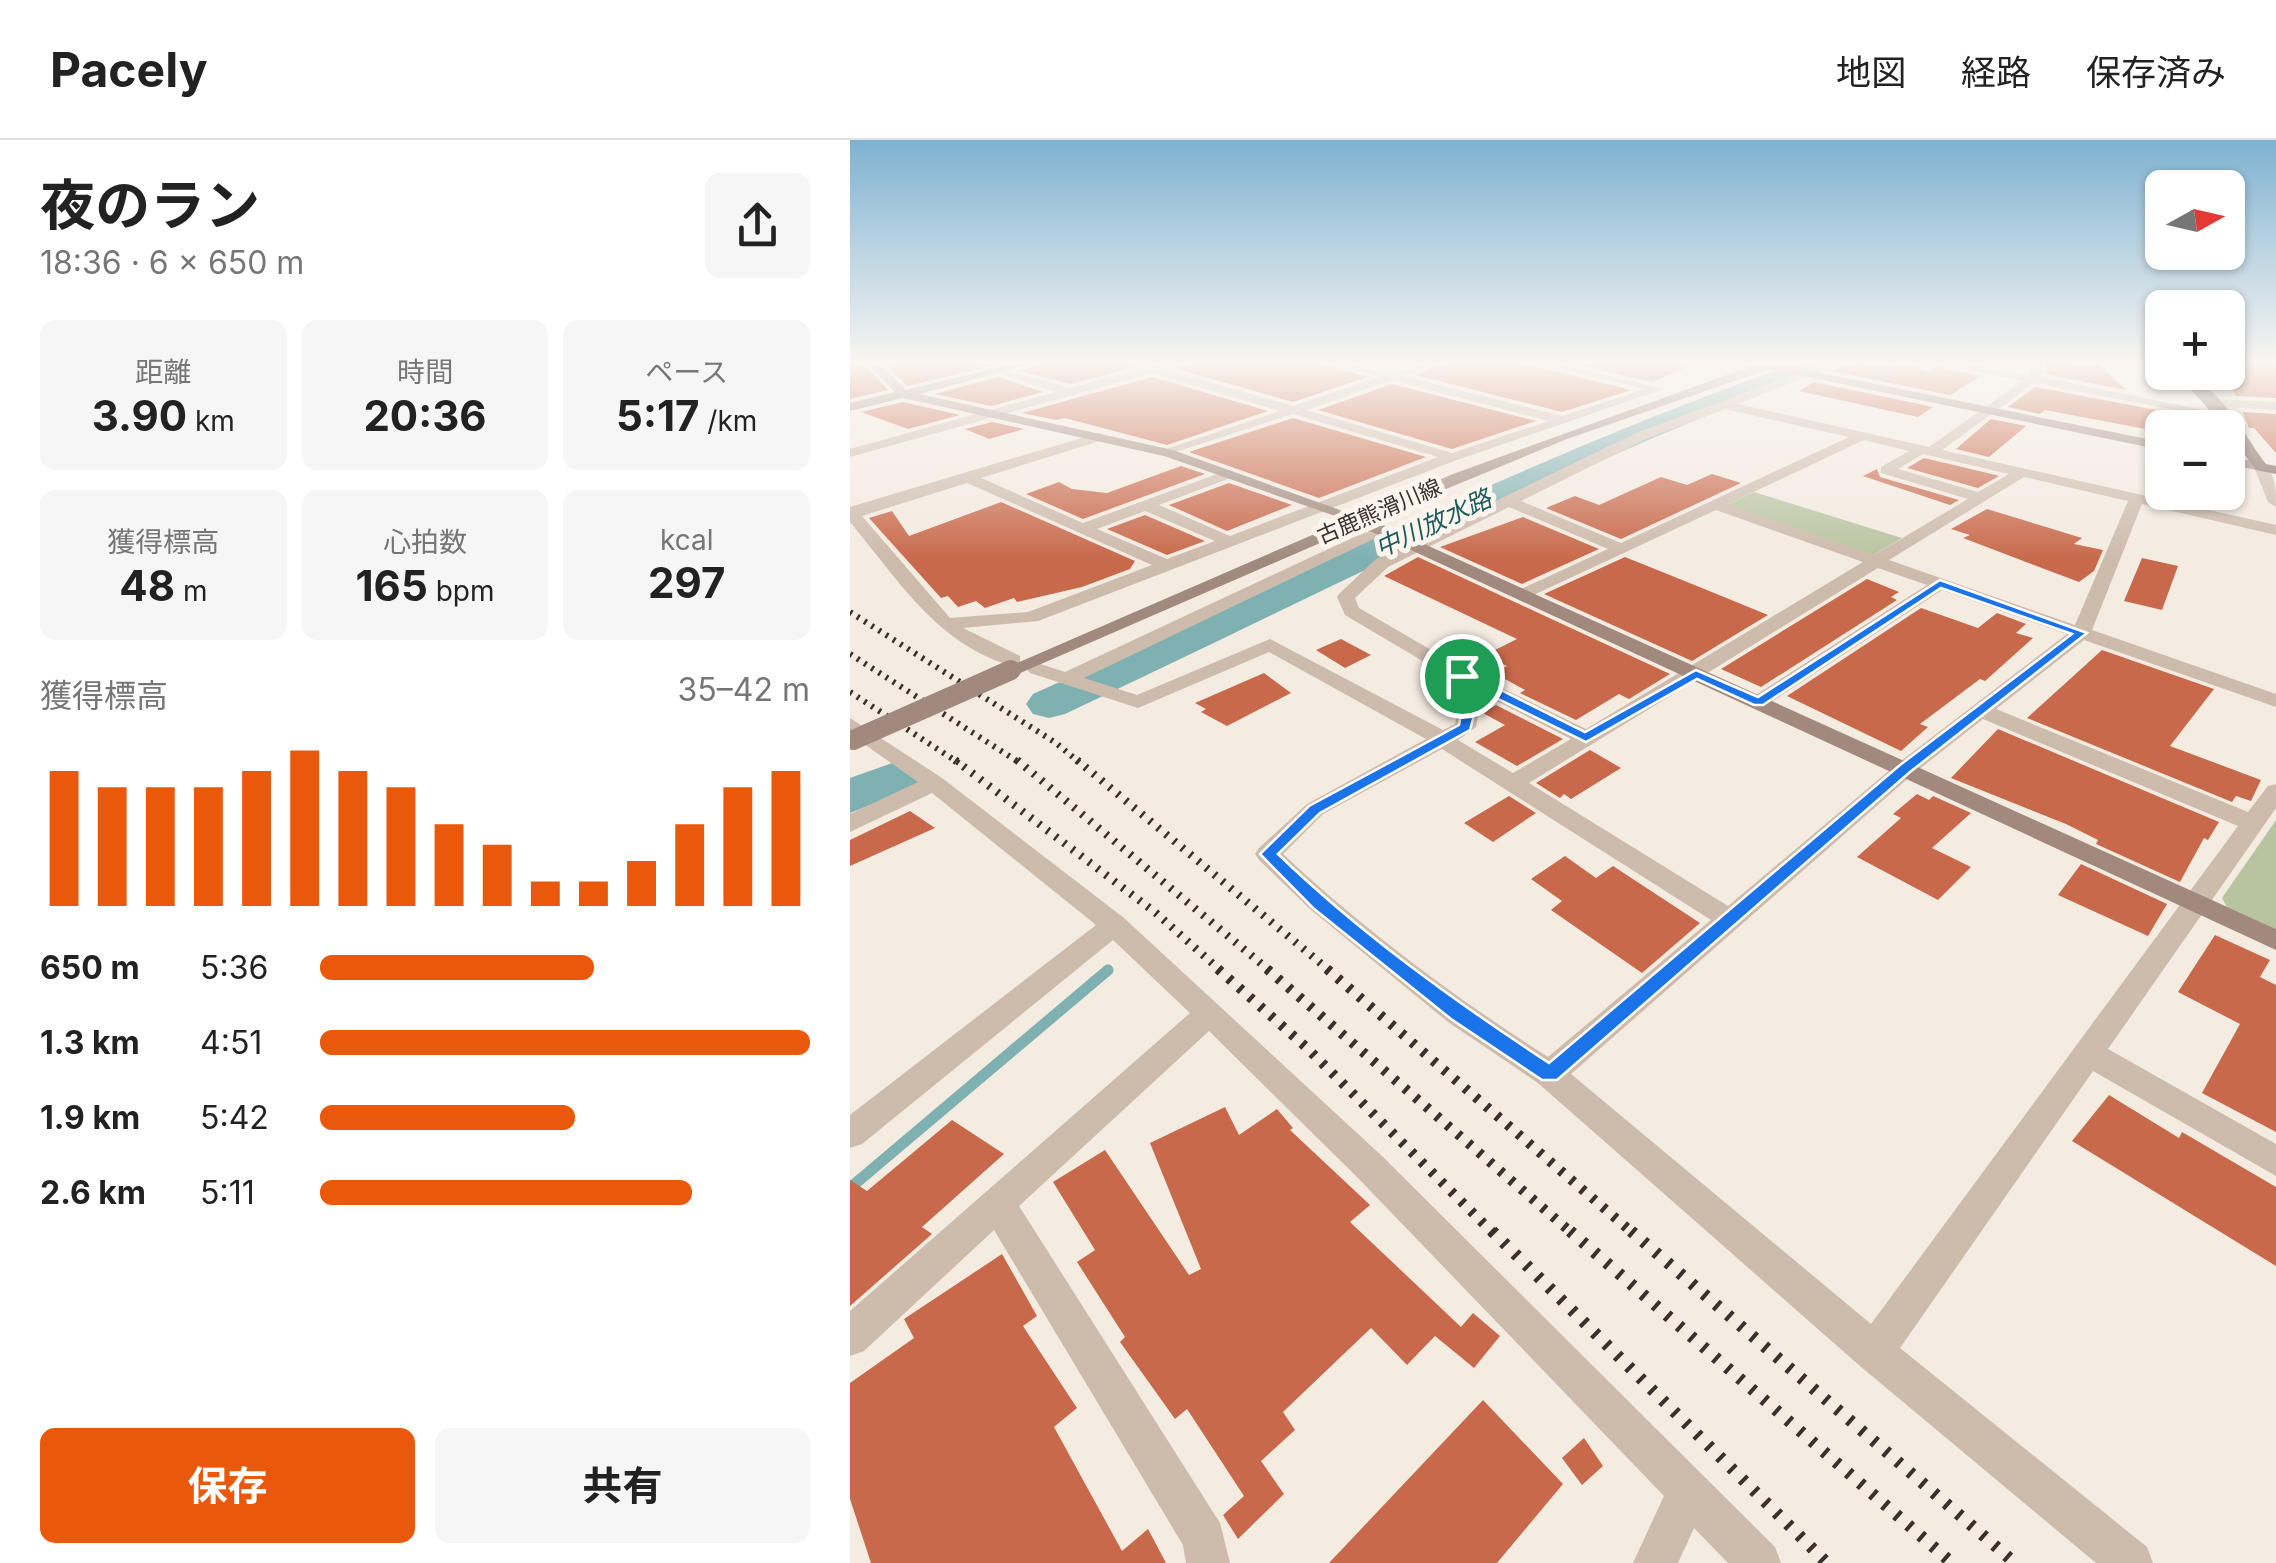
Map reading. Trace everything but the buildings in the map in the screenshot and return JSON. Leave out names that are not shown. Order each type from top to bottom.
[{"type":"main road","points":[[1053,427],[1168,453],[1343,514]]},
{"type":"main road","name":"古鹿熊滑川線","points":[[851,735],[1458,476],[1591,427]]},
{"type":"main road","name":"古鹿熊滑川線","points":[[2071,427],[2145,443]]},
{"type":"main road","points":[[2234,427],[2268,468]]},
{"type":"main road","points":[[1379,528],[2276,940]]},
{"type":"street","points":[[850,453],[942,427]]},
{"type":"street","points":[[1168,453],[1241,427]]},
{"type":"street","points":[[1352,427],[1452,456]]},
{"type":"street","points":[[944,624],[1031,618],[1320,505],[1534,427]]},
{"type":"street","points":[[1586,738],[1462,676],[1350,611],[1346,597],[1382,563],[1415,545],[1663,427]]},
{"type":"street","points":[[1824,427],[2276,530]]},
{"type":"street","points":[[1963,427],[1886,470],[1981,498]]},
{"type":"street","points":[[1525,594],[1862,436]]},
{"type":"street","points":[[1012,665],[944,624],[851,513],[1098,437]]},
{"type":"street","points":[[2268,468],[2276,502]]},
{"type":"street","points":[[1512,784],[2022,472]]},
{"type":"street","points":[[1084,528],[1228,474]]},
{"type":"street","points":[[969,478],[1166,565]]},
{"type":"street","points":[[1550,1074],[1905,768],[2080,633],[2136,499]]},
{"type":"street","points":[[1509,501],[1622,549]]},
{"type":"street","points":[[1145,505],[1228,541]]},
{"type":"street","points":[[1715,505],[2276,701]]},
{"type":"street","points":[[1070,680],[1379,528]]},
{"type":"street","points":[[1758,702],[1940,584]]},
{"type":"street","points":[[1037,668],[1138,702],[1270,645],[1442,738],[1729,920]]},
{"type":"street","points":[[1462,676],[1470,704],[1465,727],[1314,810],[1268,854],[1319,904],[1458,1014],[1550,1074],[1678,1188],[2131,1563]]},
{"type":"street","points":[[1981,710],[2253,822]]},
{"type":"street","points":[[851,735],[934,783],[1114,926],[1372,1168],[1759,1563]]},
{"type":"street","points":[[850,824],[934,783]]},
{"type":"street","points":[[1874,1352],[2276,791]]},
{"type":"street","points":[[850,1134],[1114,926]]},
{"type":"street","points":[[850,1337],[1209,1013]]},
{"type":"street","points":[[2088,1052],[2276,1161]]},
{"type":"street","points":[[996,1202],[1204,1539],[1208,1563]]},
{"type":"street","points":[[1655,1563],[1688,1492]]},
{"type":"green space","points":[[1754,492],[1902,538],[1872,556],[1724,506]]},
{"type":"green space","points":[[2276,820],[2276,929],[2227,907],[2222,898]]},
{"type":"waterway","name":"中川放水路","points":[[1049,704],[1530,478],[1649,427]]},
{"type":"waterway","name":"中川放水路","points":[[850,797],[898,776]]},
{"type":"waterway","points":[[850,1188],[1108,970]]},
{"type":"railway","points":[[850,612],[1056,743],[1080,763]]},
{"type":"railway","points":[[850,654],[1020,763]]},
{"type":"railway","points":[[850,692],[959,763]]},
{"type":"railway","points":[[955,760],[959,763]]},
{"type":"railway","points":[[1017,760],[1270,971]]},
{"type":"railway","points":[[1077,760],[1330,971]]},
{"type":"railway","points":[[959,763],[1156,913],[1221,971]]},
{"type":"railway","points":[[1218,969],[1307,1048],[1494,1234]]},
{"type":"railway","points":[[1267,969],[1573,1234]]},
{"type":"railway","points":[[1327,969],[1634,1234]]},
{"type":"railway","points":[[1492,1231],[1827,1563]]},
{"type":"railway","points":[[1570,1231],[1952,1563]]},
{"type":"railway","points":[[1631,1231],[2015,1563]]},
{"type":"route","points":[[1940,584],[2080,633],[1905,768],[1550,1074],[1458,1014],[1319,904],[1268,854],[1314,810],[1465,727],[1470,704],[1462,676],[1586,738],[1696,674],[1758,702],[1940,584]]}]
